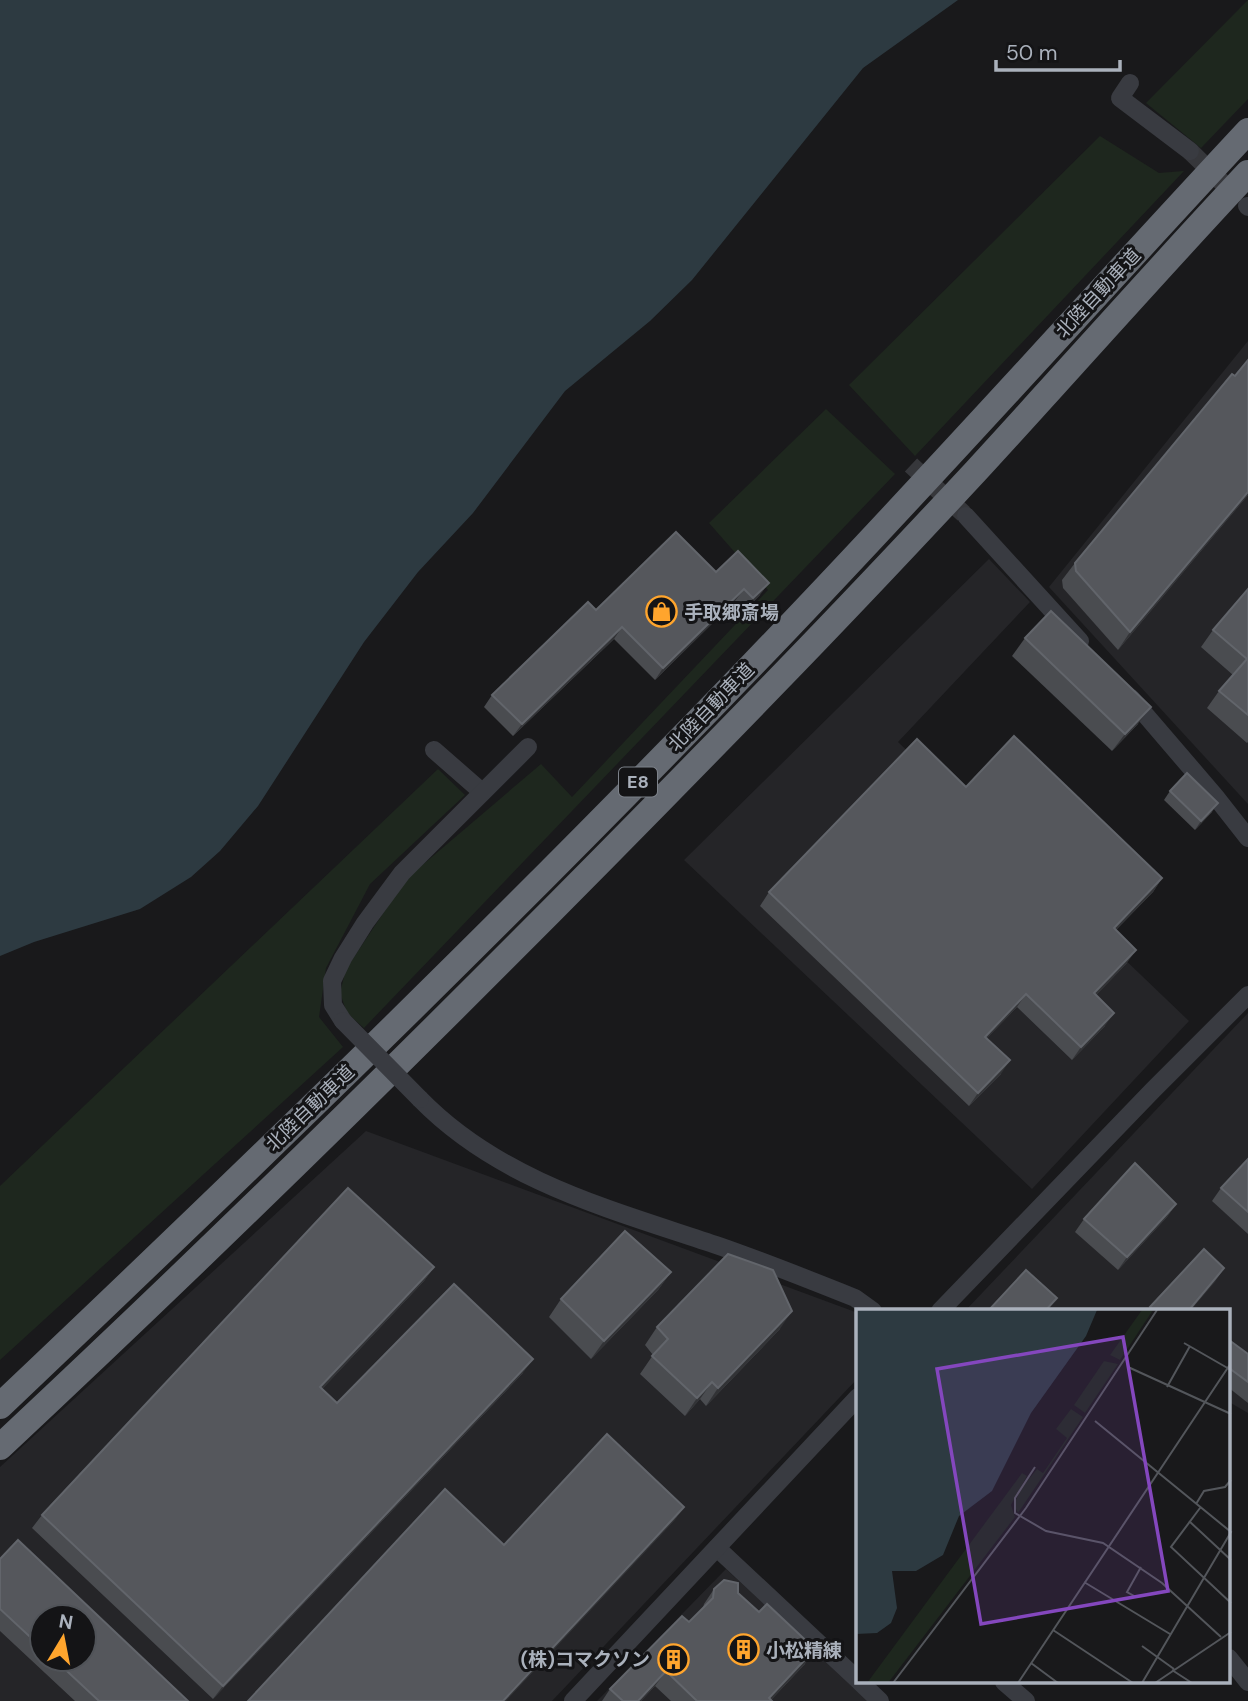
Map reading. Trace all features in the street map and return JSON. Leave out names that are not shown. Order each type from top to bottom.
[{"type":"highway","name":"北陸自動車道","points":[[0,1406],[558,865],[756,661],[1248,131]]},
{"type":"highway","name":"北陸自動車道","points":[[0,1447],[288,1173],[594,868],[774,684],[975,472],[1248,173]]},
{"type":"street","points":[[1130,83],[1120,98],[1190,151]]},
{"type":"street","points":[[967,516],[1088,650]]},
{"type":"street","points":[[1122,689],[1206,785],[1248,838]]},
{"type":"street","points":[[528,747],[401,873],[342,958],[332,981],[333,1005],[343,1021],[436,1115],[477,1148],[528,1176],[588,1202],[722,1247],[855,1298],[870,1309]]},
{"type":"street","points":[[434,750],[482,792]]},
{"type":"street","points":[[942,1309],[1248,995]]},
{"type":"street","points":[[573,1701],[856,1399]]},
{"type":"street","points":[[716,1548],[856,1678]]},
{"type":"street","points":[[1230,1659],[1248,1682]]},
{"type":"street","points":[[862,1684],[880,1701]]},
{"type":"street","points":[[1006,1684],[1026,1701]]},
{"type":"shaded area","points":[[0,0],[958,0],[863,68],[692,280],[650,321],[565,391],[473,513],[418,572],[364,642],[258,806],[220,851],[191,877],[140,909],[34,942],[0,956]]},
{"type":"shaded area","points":[[1248,0],[1248,99],[1201,148],[1146,103]]},
{"type":"shaded area","points":[[1100,136],[1159,173],[1184,171],[915,456],[849,385]]},
{"type":"shaded area","points":[[1248,341],[1248,804],[1049,587]]},
{"type":"shaded area","points":[[826,409],[895,474],[364,1028],[347,1013],[340,993],[346,969],[406,879],[541,764],[572,797],[768,590],[709,523]]},
{"type":"shaded area","points":[[989,559],[1030,602],[898,742],[1189,1021],[1032,1189],[684,860]]},
{"type":"shaded area","points":[[438,769],[465,795],[370,884],[326,968],[319,1017],[343,1047],[0,1360],[0,1186]]},
{"type":"shaded area","points":[[1248,1013],[1248,1413],[1230,1403],[1230,1309],[967,1309]]},
{"type":"shaded area","points":[[366,1131],[856,1312],[856,1380],[552,1701],[0,1701],[0,1467]]},
{"type":"shaded area","points":[[726,1569],[870,1701],[597,1701]]},
{"type":"building","points":[[1248,360],[1248,492],[1130,632],[1076,571],[1075,563],[1232,374],[1235,376]]},
{"type":"building","points":[[676,532],[716,572],[738,551],[769,583],[753,598],[744,589],[663,668],[622,627],[522,724],[492,695],[588,602],[596,610]]},
{"type":"building","points":[[1248,589],[1248,715],[1219,691],[1247,659],[1213,630]]},
{"type":"building","points":[[1051,611],[1151,707],[1125,734],[1025,638]]},
{"type":"building","points":[[1014,736],[1162,878],[1114,928],[1136,950],[1094,993],[1114,1013],[1081,1047],[1026,994],[985,1037],[1010,1060],[978,1093],[769,892],[917,739],[966,787]]},
{"type":"building","points":[[1187,773],[1218,803],[1201,821],[1170,791]]},
{"type":"building","points":[[1248,1159],[1248,1212],[1221,1188]]},
{"type":"building","points":[[1135,1163],[1176,1204],[1127,1257],[1084,1219]]},
{"type":"building","points":[[348,1188],[434,1267],[320,1387],[337,1403],[454,1284],[533,1359],[223,1686],[42,1515]]},
{"type":"building","points":[[625,1231],[671,1272],[604,1341],[561,1299]]},
{"type":"building","points":[[1204,1249],[1224,1268],[1190,1309],[1150,1307]]},
{"type":"building","points":[[728,1254],[773,1270],[792,1311],[718,1388],[712,1382],[697,1398],[652,1356],[668,1339],[657,1327]]},
{"type":"building","points":[[1026,1270],[1057,1298],[1047,1309],[990,1309]]},
{"type":"building","points":[[1230,1341],[1248,1354],[1248,1382],[1230,1369]]},
{"type":"building","points":[[607,1434],[684,1507],[503,1701],[248,1701],[445,1489],[504,1545]]},
{"type":"building","points":[[18,1540],[85,1603],[28,1603],[28,1635],[0,1609],[0,1559]]},
{"type":"building","points":[[724,1580],[738,1583],[738,1593],[759,1612],[767,1604],[815,1649],[769,1698],[772,1701],[697,1701],[666,1671],[638,1701],[623,1701],[610,1689],[682,1616],[689,1622],[713,1598],[714,1589]]},
{"type":"building","points":[[98,1616],[188,1701],[99,1701],[69,1673],[98,1673]]},
{"type":"tunnel","points":[[1190,151],[1238,198]]},
{"type":"tunnel","points":[[911,465],[966,516]]},
{"type":"place","name":"手取郷斎場","points":[[661,612]]},
{"type":"place","name":"小松精練","points":[[743,1650]]},
{"type":"place","name":"(株)コマクソン","points":[[673,1659]]}]
